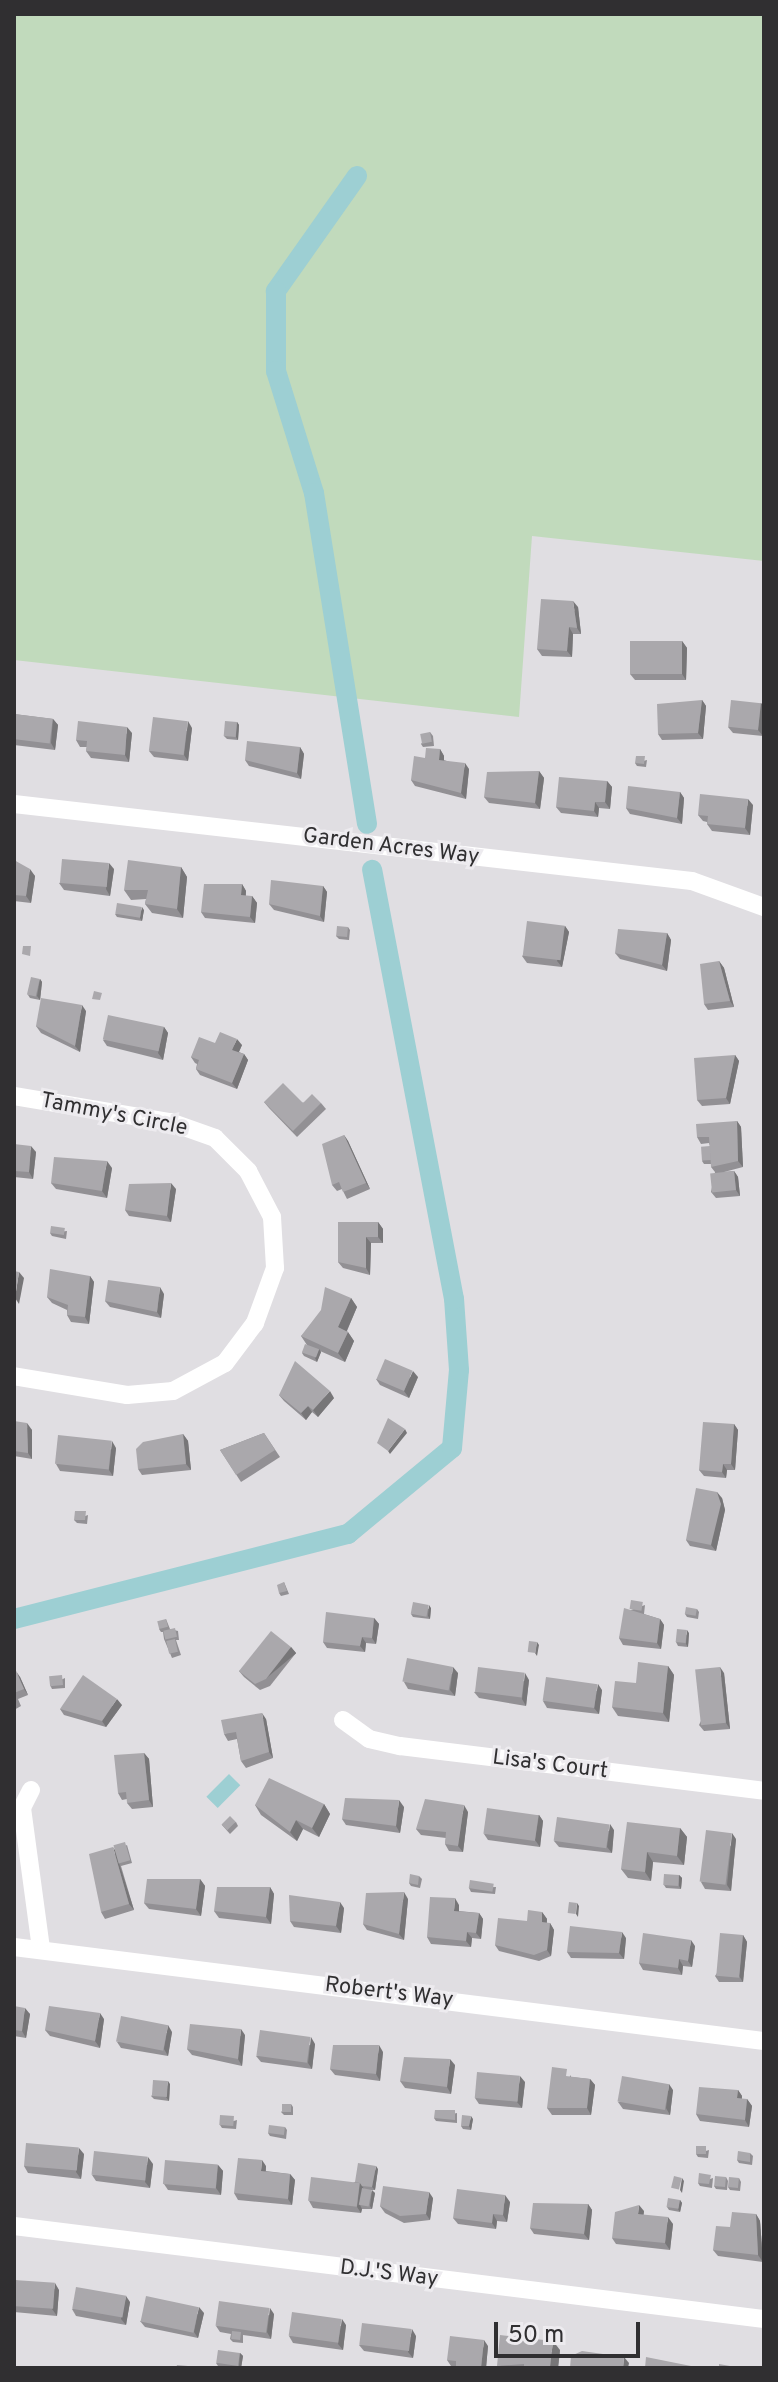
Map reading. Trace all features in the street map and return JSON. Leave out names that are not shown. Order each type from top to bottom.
[{"type":"street","name":"Garden Acres Way","points":[[14,804],[692,881],[764,907]]},
{"type":"street","name":"Tammy's Circle","points":[[14,1096],[170,1122],[215,1138],[248,1171],[272,1217],[275,1268],[255,1323],[225,1363],[173,1391],[127,1395],[14,1376]]},
{"type":"street","name":"Lisa's Court","points":[[343,1720],[369,1739],[400,1746],[764,1791]]},
{"type":"street","points":[[31,1790],[22,1808],[41,1949]]},
{"type":"street","name":"Robert's Way","points":[[14,1947],[764,2041]]},
{"type":"street","name":"D.J.'S Way","points":[[14,2226],[764,2319]]},
{"type":"green space","points":[[14,14],[764,14],[764,561],[532,536],[519,717],[14,660]]},
{"type":"water","points":[[229,1774],[240,1785],[218,1808],[206,1797]]},
{"type":"building","points":[[541,599],[573,601],[577,628],[569,627],[567,651],[537,649]]},
{"type":"building","points":[[630,641],[682,641],[682,674],[630,674]]},
{"type":"building","points":[[702,700],[698,733],[658,734],[657,704]]},
{"type":"building","points":[[731,700],[761,703],[758,730],[728,727]]},
{"type":"building","points":[[14,714],[53,719],[50,744],[14,739]]},
{"type":"building","points":[[153,717],[188,721],[184,755],[149,751]]},
{"type":"building","points":[[78,721],[127,727],[125,755],[86,751],[87,741],[76,740]]},
{"type":"building","points":[[225,721],[237,722],[236,737],[224,736]]},
{"type":"building","points":[[430,732],[432,742],[422,744],[420,734]]},
{"type":"building","points":[[247,741],[300,747],[297,773],[245,760]]},
{"type":"building","points":[[426,748],[440,749],[439,760],[465,763],[461,793],[411,780],[414,756],[425,758]]},
{"type":"building","points":[[636,756],[645,756],[644,764],[635,763]]},
{"type":"building","points":[[539,771],[535,803],[484,797],[487,772]]},
{"type":"building","points":[[559,777],[607,781],[605,802],[595,802],[594,811],[556,807]]},
{"type":"building","points":[[628,786],[680,792],[677,818],[626,808]]},
{"type":"building","points":[[700,794],[748,799],[745,828],[707,824],[708,816],[698,815]]},
{"type":"building","points":[[62,859],[109,863],[107,887],[60,883]]},
{"type":"building","points":[[14,860],[30,869],[26,896],[14,895]]},
{"type":"building","points":[[128,860],[181,867],[177,909],[145,904],[148,890],[124,890]]},
{"type":"building","points":[[271,880],[323,886],[320,916],[269,904]]},
{"type":"building","points":[[204,884],[242,884],[241,895],[252,896],[250,917],[201,912]]},
{"type":"building","points":[[117,903],[142,907],[140,918],[115,914]]},
{"type":"building","points":[[527,921],[565,926],[560,960],[523,956]]},
{"type":"building","points":[[337,926],[348,927],[347,937],[336,936]]},
{"type":"building","points":[[618,929],[667,933],[662,965],[615,953]]},
{"type":"building","points":[[23,946],[31,946],[30,956],[22,954]]},
{"type":"building","points":[[719,961],[730,1001],[704,1004],[700,964]]},
{"type":"building","points":[[31,977],[40,979],[36,997],[27,995]]},
{"type":"building","points":[[94,991],[102,993],[100,1000],[92,999]]},
{"type":"building","points":[[41,998],[82,1005],[75,1046],[36,1026]]},
{"type":"building","points":[[108,1015],[164,1027],[159,1051],[103,1039]]},
{"type":"building","points":[[220,1032],[237,1039],[232,1050],[244,1054],[232,1083],[196,1069],[199,1060],[191,1057],[199,1037],[215,1043]]},
{"type":"building","points":[[735,1055],[726,1098],[697,1100],[694,1058]]},
{"type":"building","points":[[283,1083],[303,1103],[312,1094],[321,1103],[293,1131],[264,1102]]},
{"type":"building","points":[[737,1121],[738,1161],[711,1167],[709,1137],[697,1137],[696,1124]]},
{"type":"building","points":[[344,1135],[366,1183],[343,1192],[339,1182],[332,1185],[322,1144]]},
{"type":"building","points":[[14,1144],[31,1146],[29,1172],[14,1171]]},
{"type":"building","points":[[710,1146],[711,1160],[702,1161],[701,1147]]},
{"type":"building","points":[[54,1157],[107,1161],[102,1191],[51,1183]]},
{"type":"building","points":[[734,1171],[736,1190],[712,1192],[710,1174]]},
{"type":"building","points":[[171,1183],[167,1216],[125,1210],[129,1184]]},
{"type":"building","points":[[338,1222],[378,1222],[378,1237],[366,1237],[366,1268],[338,1262]]},
{"type":"building","points":[[51,1226],[65,1228],[64,1235],[50,1233]]},
{"type":"building","points":[[50,1269],[90,1276],[85,1317],[67,1315],[68,1305],[47,1297]]},
{"type":"building","points":[[14,1271],[19,1272],[15,1298],[14,1298]]},
{"type":"building","points":[[108,1280],[160,1287],[157,1312],[105,1301]]},
{"type":"building","points":[[325,1287],[351,1298],[338,1327],[348,1332],[338,1353],[301,1336],[321,1310]]},
{"type":"building","points":[[305,1344],[319,1349],[316,1358],[302,1352]]},
{"type":"building","points":[[385,1359],[413,1371],[404,1391],[376,1379]]},
{"type":"building","points":[[295,1361],[330,1391],[313,1410],[308,1406],[301,1413],[279,1395]]},
{"type":"building","points":[[388,1418],[405,1429],[388,1451],[377,1443]]},
{"type":"building","points":[[14,1421],[27,1423],[28,1453],[14,1451]]},
{"type":"building","points":[[703,1422],[734,1424],[731,1464],[723,1464],[722,1472],[699,1470]]},
{"type":"building","points":[[264,1433],[275,1450],[236,1475],[220,1450]]},
{"type":"building","points":[[183,1434],[186,1464],[138,1469],[136,1449],[143,1442]]},
{"type":"building","points":[[58,1435],[112,1441],[109,1469],[55,1464]]},
{"type":"building","points":[[696,1488],[717,1492],[721,1504],[711,1545],[686,1540]]},
{"type":"building","points":[[75,1511],[86,1511],[85,1520],[74,1520]]},
{"type":"building","points":[[284,1582],[287,1591],[279,1593],[277,1585]]},
{"type":"building","points":[[631,1600],[643,1602],[641,1611],[630,1609]]},
{"type":"building","points":[[413,1602],[429,1605],[426,1617],[411,1614]]},
{"type":"building","points":[[686,1607],[697,1609],[696,1616],[685,1614]]},
{"type":"building","points":[[624,1608],[660,1619],[657,1643],[619,1638]]},
{"type":"building","points":[[326,1612],[374,1618],[372,1638],[362,1637],[360,1646],[323,1642]]},
{"type":"building","points":[[166,1619],[168,1627],[159,1629],[157,1621]]},
{"type":"building","points":[[175,1628],[177,1637],[165,1639],[163,1631]]},
{"type":"building","points":[[677,1629],[687,1630],[686,1643],[676,1642]]},
{"type":"building","points":[[271,1631],[291,1647],[266,1679],[255,1684],[239,1671]]},
{"type":"building","points":[[175,1639],[178,1652],[169,1654],[166,1641]]},
{"type":"building","points":[[529,1641],[537,1642],[536,1653],[528,1652]]},
{"type":"building","points":[[407,1658],[453,1667],[449,1691],[402,1682]]},
{"type":"building","points":[[638,1662],[668,1666],[663,1713],[612,1707],[615,1681],[636,1683]]},
{"type":"building","points":[[478,1667],[525,1673],[522,1698],[475,1692]]},
{"type":"building","points":[[720,1667],[726,1723],[701,1725],[695,1670]]},
{"type":"building","points":[[14,1671],[24,1689],[14,1693]]},
{"type":"building","points":[[62,1675],[63,1685],[50,1686],[49,1676]]},
{"type":"building","points":[[83,1675],[117,1699],[102,1721],[60,1709]]},
{"type":"building","points":[[546,1677],[597,1684],[594,1708],[543,1701]]},
{"type":"building","points":[[262,1713],[269,1752],[241,1761],[236,1732],[224,1734],[221,1720]]},
{"type":"building","points":[[144,1753],[149,1800],[127,1803],[126,1792],[118,1793],[114,1755]]},
{"type":"building","points":[[269,1778],[324,1804],[312,1828],[296,1820],[290,1832],[255,1805]]},
{"type":"building","points":[[345,1798],[399,1800],[396,1826],[342,1819]]},
{"type":"building","points":[[425,1799],[464,1805],[458,1846],[445,1844],[446,1832],[416,1829]]},
{"type":"building","points":[[487,1808],[538,1815],[535,1841],[483,1834]]},
{"type":"building","points":[[230,1816],[236,1822],[227,1830],[222,1824]]},
{"type":"building","points":[[557,1817],[609,1824],[606,1848],[554,1841]]},
{"type":"building","points":[[627,1822],[680,1828],[677,1856],[647,1852],[645,1872],[621,1869]]},
{"type":"building","points":[[706,1830],[732,1833],[725,1885],[700,1882]]},
{"type":"building","points":[[125,1842],[130,1860],[119,1864],[113,1845]]},
{"type":"building","points":[[113,1847],[129,1904],[101,1912],[89,1854]]},
{"type":"building","points":[[410,1874],[419,1876],[418,1885],[409,1883]]},
{"type":"building","points":[[664,1874],[679,1875],[678,1886],[663,1885]]},
{"type":"building","points":[[147,1879],[200,1879],[196,1909],[144,1903]]},
{"type":"building","points":[[470,1880],[494,1884],[492,1892],[469,1888]]},
{"type":"building","points":[[217,1887],[270,1887],[266,1917],[214,1911]]},
{"type":"building","points":[[404,1892],[399,1934],[363,1924],[366,1893]]},
{"type":"building","points":[[289,1895],[340,1902],[336,1926],[290,1921]]},
{"type":"building","points":[[430,1897],[455,1898],[454,1911],[479,1913],[476,1933],[467,1932],[466,1941],[427,1937]]},
{"type":"building","points":[[569,1902],[577,1903],[576,1914],[568,1913]]},
{"type":"building","points":[[528,1910],[542,1912],[542,1922],[550,1923],[547,1950],[534,1955],[495,1945],[498,1918],[527,1921]]},
{"type":"building","points":[[570,1926],[622,1932],[619,1953],[567,1952]]},
{"type":"building","points":[[643,1933],[691,1940],[688,1961],[679,1959],[678,1968],[639,1963]]},
{"type":"building","points":[[720,1933],[743,1935],[739,1978],[716,1976]]},
{"type":"building","points":[[14,2006],[25,2008],[22,2031],[14,2030]]},
{"type":"building","points":[[49,2006],[100,2013],[95,2041],[45,2030]]},
{"type":"building","points":[[121,2016],[168,2025],[163,2051],[116,2042]]},
{"type":"building","points":[[190,2024],[241,2029],[238,2059],[187,2049]]},
{"type":"building","points":[[260,2030],[311,2037],[307,2063],[256,2056]]},
{"type":"building","points":[[333,2045],[379,2045],[376,2074],[330,2069]]},
{"type":"building","points":[[404,2057],[450,2059],[447,2087],[400,2081]]},
{"type":"building","points":[[552,2067],[567,2069],[566,2076],[590,2079],[587,2108],[547,2108]]},
{"type":"building","points":[[477,2072],[520,2076],[518,2102],[475,2098]]},
{"type":"building","points":[[622,2076],[669,2084],[665,2110],[617,2102]]},
{"type":"building","points":[[153,2080],[168,2081],[167,2097],[152,2096]]},
{"type":"building","points":[[699,2087],[738,2090],[737,2098],[747,2099],[745,2120],[696,2114]]},
{"type":"building","points":[[282,2104],[291,2104],[291,2112],[282,2112]]},
{"type":"building","points":[[435,2110],[455,2110],[455,2120],[434,2118]]},
{"type":"building","points":[[220,2115],[234,2116],[233,2126],[219,2125]]},
{"type":"building","points":[[462,2115],[471,2116],[469,2126],[461,2126]]},
{"type":"building","points":[[269,2125],[285,2127],[284,2135],[268,2133]]},
{"type":"building","points":[[26,2143],[79,2148],[77,2171],[24,2166]]},
{"type":"building","points":[[696,2146],[706,2146],[706,2154],[696,2154]]},
{"type":"building","points":[[94,2151],[148,2157],[145,2181],[91,2175]]},
{"type":"building","points":[[738,2151],[750,2153],[750,2162],[737,2160]]},
{"type":"building","points":[[238,2158],[262,2160],[261,2171],[290,2174],[288,2199],[234,2193]]},
{"type":"building","points":[[165,2160],[218,2165],[216,2189],[163,2184]]},
{"type":"building","points":[[358,2163],[376,2166],[372,2187],[355,2182]]},
{"type":"building","points":[[699,2173],[711,2175],[709,2184],[698,2183]]},
{"type":"building","points":[[674,2176],[682,2178],[679,2190],[671,2188]]},
{"type":"building","points":[[715,2176],[726,2177],[725,2187],[714,2186]]},
{"type":"building","points":[[311,2177],[360,2183],[357,2207],[308,2201]]},
{"type":"building","points":[[729,2177],[739,2178],[738,2188],[728,2187]]},
{"type":"building","points":[[383,2186],[429,2192],[426,2214],[400,2216],[380,2206]]},
{"type":"building","points":[[362,2188],[372,2190],[369,2207],[359,2205]]},
{"type":"building","points":[[457,2189],[505,2195],[503,2215],[493,2214],[492,2223],[453,2218]]},
{"type":"building","points":[[668,2198],[680,2200],[678,2209],[667,2207]]},
{"type":"building","points":[[533,2203],[588,2204],[584,2234],[530,2228]]},
{"type":"building","points":[[639,2205],[638,2214],[668,2217],[665,2243],[612,2238],[615,2212]]},
{"type":"building","points":[[732,2212],[756,2214],[758,2255],[713,2250],[716,2226],[730,2227]]},
{"type":"building","points":[[14,2280],[55,2283],[53,2309],[14,2306]]},
{"type":"building","points":[[76,2287],[126,2296],[122,2318],[72,2309]]},
{"type":"building","points":[[146,2296],[199,2307],[193,2333],[141,2321]]},
{"type":"building","points":[[219,2301],[270,2308],[266,2333],[216,2326]]},
{"type":"building","points":[[292,2312],[342,2319],[338,2343],[289,2336]]},
{"type":"building","points":[[362,2323],[412,2329],[409,2351],[359,2345]]},
{"type":"building","points":[[232,2331],[241,2332],[240,2340],[231,2339]]},
{"type":"building","points":[[500,2335],[553,2341],[550,2367],[524,2368],[524,2364],[497,2366]]},
{"type":"building","points":[[450,2336],[484,2340],[481,2368],[456,2368],[456,2361],[447,2360]]},
{"type":"building","points":[[218,2350],[240,2353],[238,2366],[216,2363]]},
{"type":"building","points":[[582,2351],[624,2357],[623,2368],[570,2368],[571,2356]]},
{"type":"building","points":[[646,2357],[691,2366],[691,2368],[645,2368]]},
{"type":"building","points":[[719,2364],[741,2368],[719,2368]]},
{"type":"waterway","points":[[357,176],[276,291],[276,371],[314,493],[367,824]]},
{"type":"waterway","points":[[14,1619],[348,1534],[452,1448],[459,1370],[454,1299],[372,870]]}]
